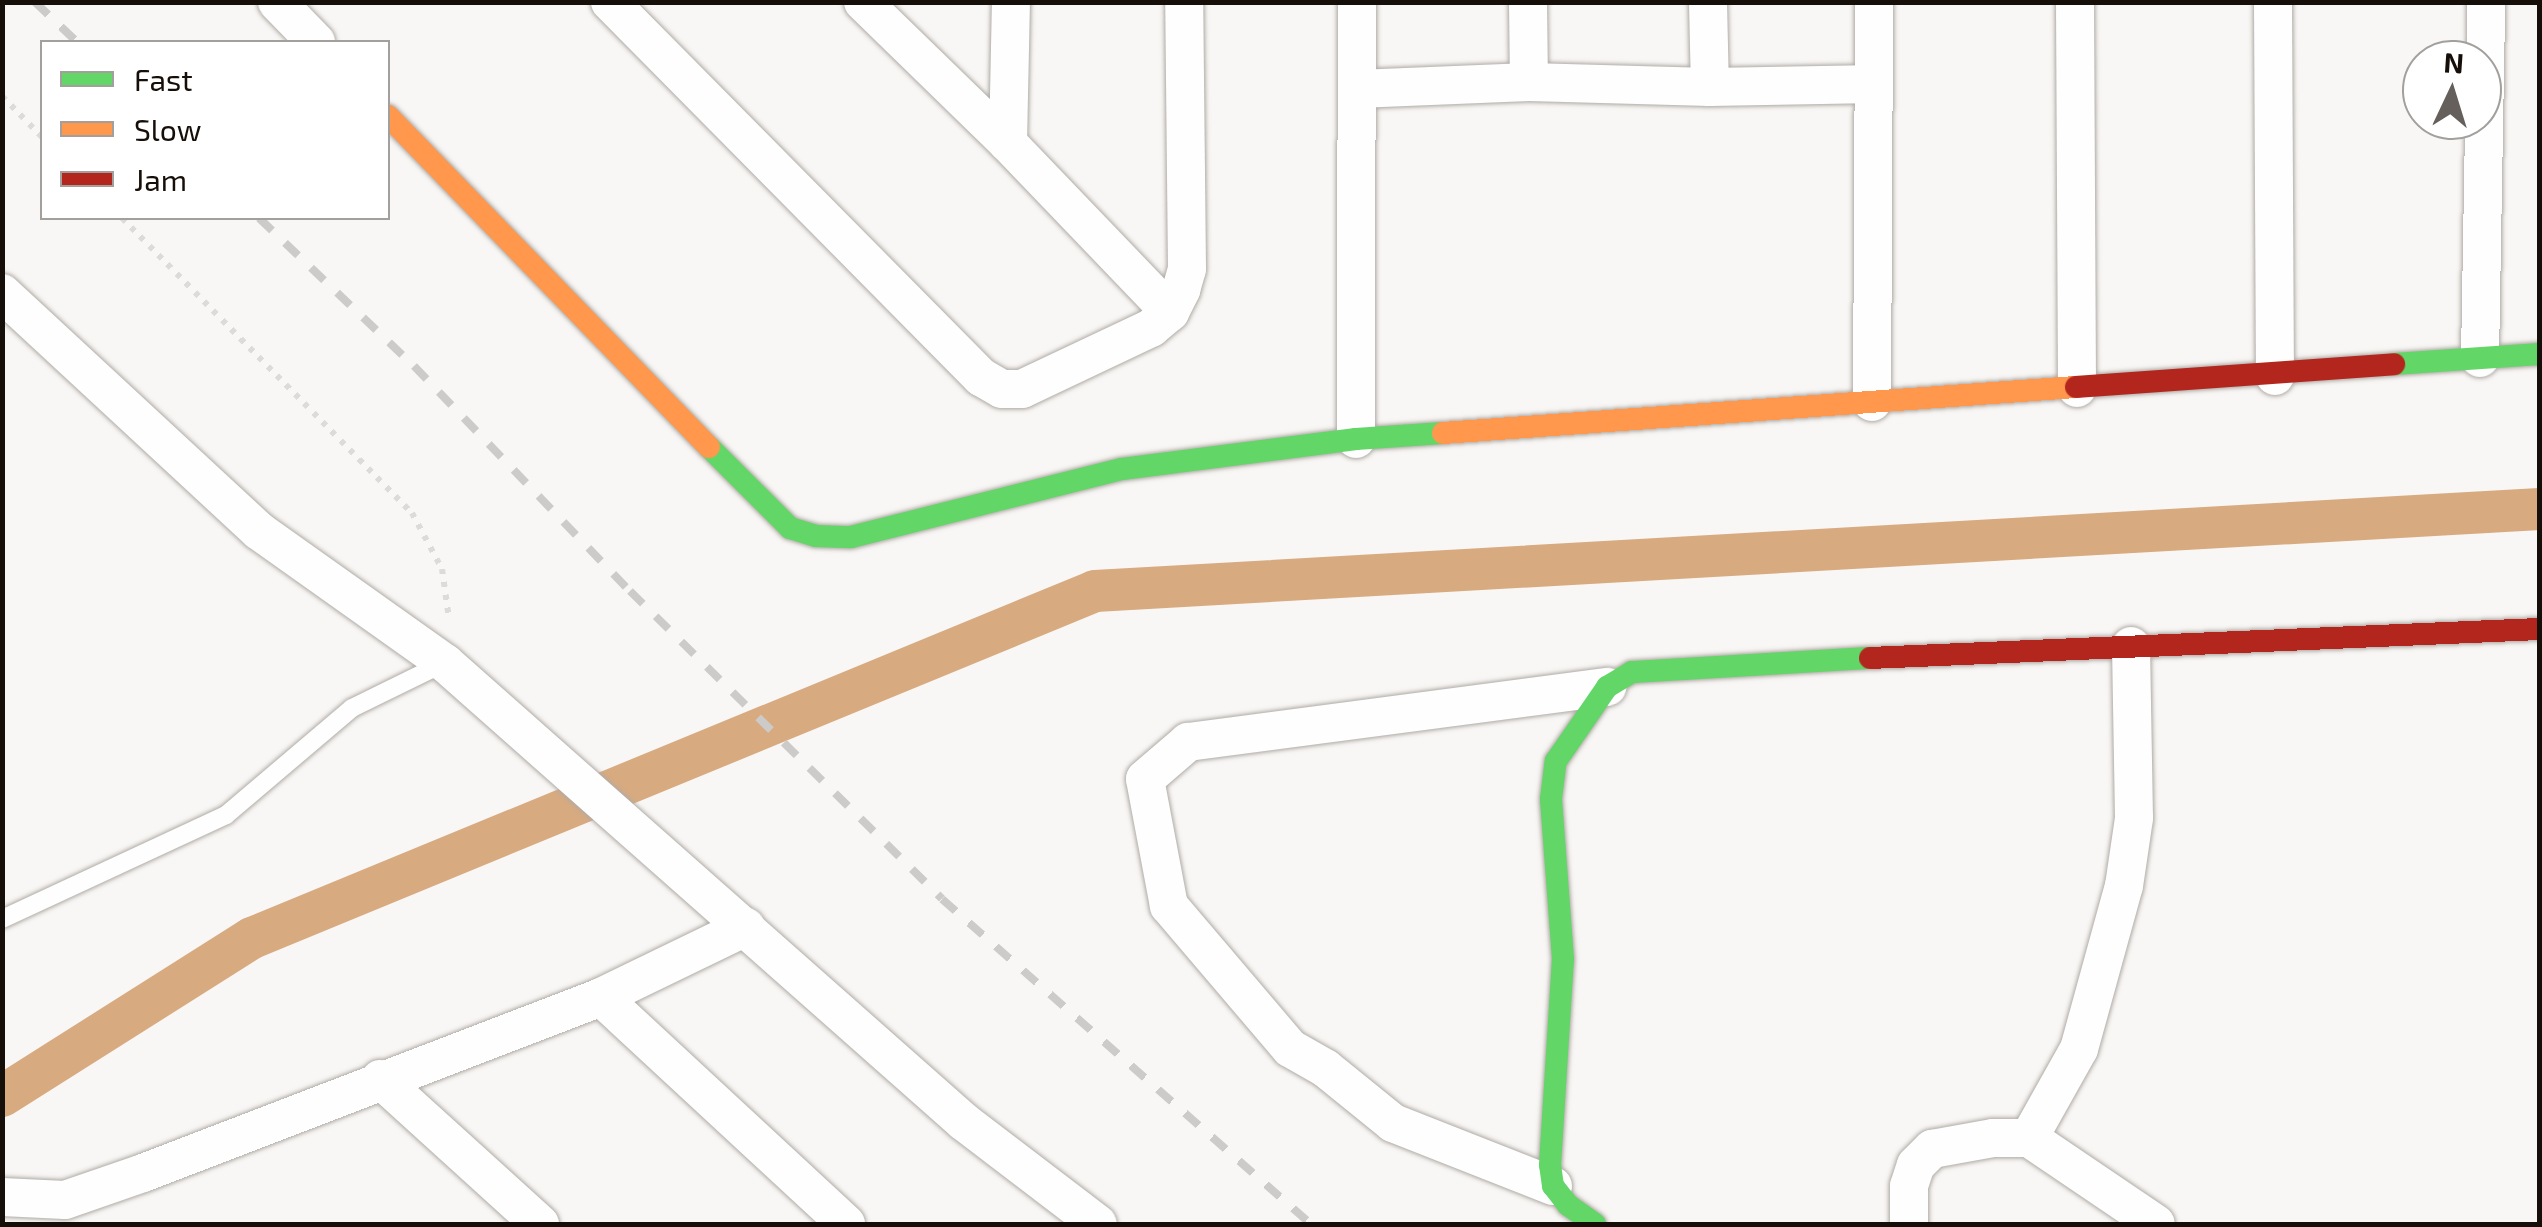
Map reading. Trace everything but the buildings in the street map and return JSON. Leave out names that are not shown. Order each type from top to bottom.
[{"type":"street","points":[[277,2],[314,40]]},
{"type":"street","points":[[610,2],[980,377],[1002,389],[1022,389],[1152,328],[1170,312],[1187,269],[1184,2]]},
{"type":"street","points":[[863,2],[1008,143],[1170,312]]},
{"type":"street","points":[[1008,143],[1011,2]]},
{"type":"street","points":[[1356,440],[1357,2]]},
{"type":"street","points":[[1528,2],[1530,82]]},
{"type":"street","points":[[1708,2],[1710,86]]},
{"type":"street","points":[[1872,402],[1874,2]]},
{"type":"street","points":[[2076,2],[2077,388]]},
{"type":"street","points":[[2274,2],[2275,376]]},
{"type":"street","points":[[2480,358],[2486,2]]},
{"type":"street","points":[[1357,89],[1530,82],[1874,84]]},
{"type":"street","points":[[390,118],[790,528],[816,536],[850,537],[1122,469],[1356,440],[2540,354]]},
{"type":"street","points":[[2,293],[259,531],[444,663],[964,1122],[1098,1224]]},
{"type":"street","points":[[1553,1186],[1393,1123],[1325,1068],[1290,1048],[1169,906],[1145,779],[1188,742],[1607,686],[1632,672],[2540,629]]},
{"type":"street","points":[[2029,1138],[2079,1049],[2124,886],[2134,818],[2131,646]]},
{"type":"street","points":[[1595,1224],[1568,1205],[1553,1186],[1550,1165],[1563,959],[1551,799],[1556,761],[1607,686]]},
{"type":"street","points":[[2,1196],[65,1200],[601,997],[746,927]]},
{"type":"street","points":[[601,997],[846,1224]]},
{"type":"street","points":[[380,1079],[540,1224]]},
{"type":"street","points":[[1909,1224],[1916,1165],[1932,1149],[1992,1138],[2029,1138],[2156,1224]]},
{"type":"lane","points":[[2,919],[226,815],[352,708],[444,663]]},
{"type":"path","points":[[2,96],[40,135]]},
{"type":"path","points":[[124,220],[412,513],[442,569],[450,610],[444,663]]},
{"type":"waterway","points":[[2,1096],[252,938],[1095,591],[2540,509]]},
{"type":"railway","points":[[35,2],[75,40]]},
{"type":"railway","points":[[261,220],[414,366],[630,591],[942,899],[1311,1224]]},
{"type":"traffic: fast","points":[[2394,364],[2540,354]]},
{"type":"traffic: fast","points":[[709,447],[790,528],[816,536],[851,537],[1122,469],[1356,439],[1443,433]]},
{"type":"traffic: fast","points":[[1595,1224],[1568,1205],[1553,1186],[1550,1165],[1563,959],[1551,799],[1556,761],[1607,687],[1632,672],[1870,658]]},
{"type":"traffic: slow","points":[[390,118],[709,447]]},
{"type":"traffic: slow","points":[[1443,433],[2076,387]]},
{"type":"traffic: jam","points":[[2076,387],[2394,364]]},
{"type":"traffic: jam","points":[[1870,658],[2540,629]]}]
